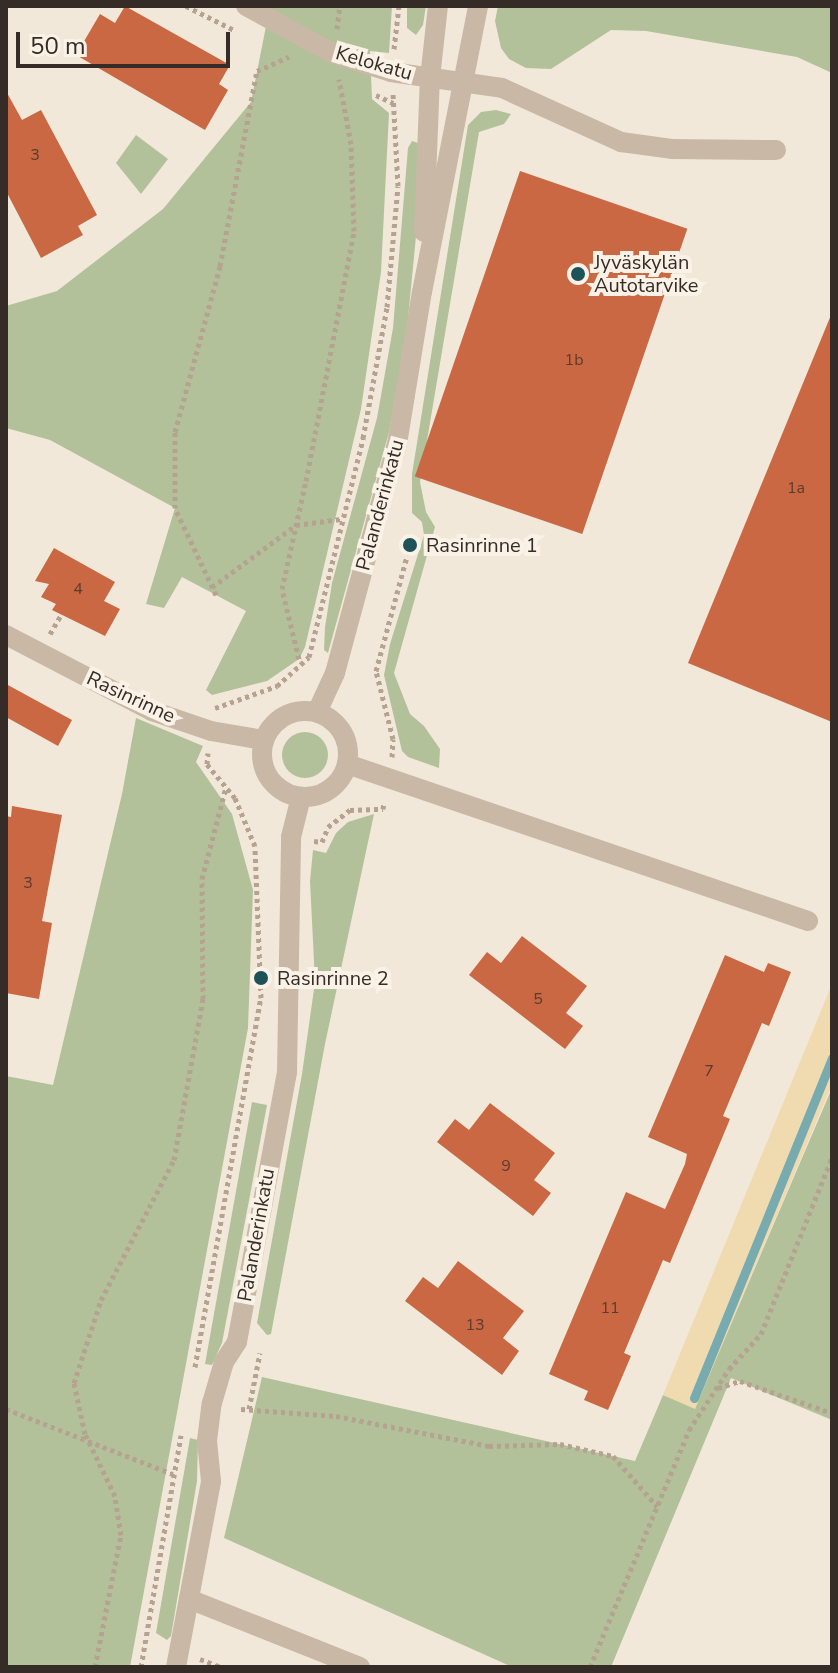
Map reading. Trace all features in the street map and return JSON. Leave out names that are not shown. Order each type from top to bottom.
[{"type":"street","name":"Kelokatu","points":[[246,6],[334,54],[391,72],[502,88],[621,142],[672,149],[776,150]]},
{"type":"street","name":"Palanderinkatu","points":[[422,292],[430,78],[438,6]]},
{"type":"street","name":"Palanderinkatu","points":[[317,712],[335,673],[397,444],[422,292],[478,6]]},
{"type":"street","name":"Rasinrinne","points":[[6,635],[152,711],[211,731],[263,740]]},
{"type":"street","points":[[317,712],[339,727],[348,751],[347,764],[330,789],[301,797],[289,795],[268,778],[263,766],[263,740],[270,728],[291,713],[317,712]]},
{"type":"street","points":[[347,764],[808,921]]},
{"type":"street","name":"Palanderinkatu","points":[[176,1667],[211,1481],[207,1441],[212,1403],[224,1362],[237,1342],[287,1072],[291,837],[301,797]]},
{"type":"street","points":[[189,1599],[360,1667]]},
{"type":"path","points":[[299,659],[282,589],[354,231],[351,144],[334,54]]},
{"type":"path","points":[[216,595],[175,508],[175,432],[220,266],[257,71],[290,57]]},
{"type":"path","points":[[212,587],[296,525],[341,519]]},
{"type":"path","points":[[255,846],[270,838],[291,837],[322,842],[328,827],[350,810],[383,809],[393,739],[376,671],[412,538]]},
{"type":"path","points":[[95,1667],[121,1535],[115,1496],[88,1441],[74,1383],[101,1300],[174,1160],[203,999],[202,879],[226,787]]},
{"type":"path","points":[[590,1667],[689,1430],[717,1388],[761,1334],[832,1157]]},
{"type":"path","points":[[717,1388],[740,1381],[832,1413]]},
{"type":"path","points":[[6,1409],[173,1474]]},
{"type":"path","points":[[241,1409],[336,1416],[489,1446],[560,1444],[613,1456],[657,1506]]},
{"type":"green space","points":[[270,6],[392,6],[389,53],[370,51],[372,99],[389,113],[381,272],[361,409],[305,647],[299,659],[267,681],[212,695],[206,690],[246,611],[182,577],[164,608],[146,604],[175,508],[50,440],[6,428],[6,306],[57,291],[163,209],[251,102]]},
{"type":"green space","points":[[407,6],[426,6],[423,25],[416,35],[407,28]]},
{"type":"green space","points":[[498,6],[832,6],[832,73],[797,57],[646,31],[611,30],[551,69],[526,68],[509,59],[501,48],[495,21]]},
{"type":"green space","points":[[496,110],[511,114],[504,124],[479,132],[420,482],[426,512],[435,527],[394,673],[410,714],[424,726],[440,749],[439,768],[408,757],[402,751],[384,675],[390,644],[424,535],[422,522],[412,513],[412,474],[468,125],[481,112]]},
{"type":"green space","points":[[136,135],[168,159],[141,194],[116,163]]},
{"type":"green space","points":[[412,141],[418,143],[421,185],[406,339],[389,432],[328,653],[324,650],[325,627],[332,583],[377,418],[393,328],[408,148]]},
{"type":"green space","points":[[136,718],[203,746],[196,762],[232,814],[253,890],[248,1028],[130,1667],[6,1667],[6,1076],[53,1085],[122,794]]},
{"type":"green space","points":[[305,732],[321,739],[328,755],[321,771],[305,778],[289,771],[282,755],[289,739]]},
{"type":"green space","points":[[374,814],[325,1044],[271,1334],[267,1335],[257,1323],[302,1074],[315,982],[310,881],[313,850],[326,853],[336,833],[348,822]]},
{"type":"green space","points":[[832,1088],[832,1420],[731,1378],[611,1667],[512,1667],[224,1538],[262,1377],[635,1461],[663,1395],[695,1408]]},
{"type":"green space","points":[[252,1102],[267,1105],[222,1343],[212,1365],[205,1364]]},
{"type":"green space","points":[[190,1438],[198,1440],[197,1481],[171,1636],[167,1640],[156,1633]]},
{"type":"sand","points":[[832,984],[832,1085],[695,1409],[663,1395]]},
{"type":"building","points":[[125,6],[230,65],[219,84],[228,90],[205,130],[76,55],[100,14],[115,23]]},
{"type":"building","points":[[6,91],[22,120],[41,110],[97,215],[78,226],[83,235],[41,258],[6,191]]},
{"type":"building","points":[[520,171],[687,229],[582,534],[415,476]]},
{"type":"building","points":[[832,315],[832,722],[688,663]]},
{"type":"building","points":[[54,548],[115,582],[104,601],[120,609],[105,636],[52,610],[56,604],[41,597],[49,584],[35,581]]},
{"type":"building","points":[[6,684],[72,720],[58,746],[6,717]]},
{"type":"building","points":[[12,806],[62,815],[42,921],[52,923],[39,999],[6,993],[6,816],[11,817]]},
{"type":"building","points":[[522,936],[587,986],[566,1013],[583,1026],[565,1049],[469,975],[487,952],[501,963]]},
{"type":"building","points":[[725,955],[764,972],[768,963],[791,972],[769,1026],[762,1023],[723,1116],[730,1119],[670,1263],[663,1260],[624,1353],[631,1356],[608,1410],[584,1400],[588,1391],[549,1374],[626,1192],[665,1209],[685,1164],[687,1154],[648,1137]]},
{"type":"building","points":[[490,1103],[555,1153],[534,1180],[551,1193],[533,1216],[437,1142],[455,1119],[469,1130]]},
{"type":"building","points":[[458,1261],[524,1311],[503,1338],[519,1351],[502,1375],[405,1301],[423,1277],[438,1288]]},
{"type":"waterway","points":[[694,1398],[832,1058]]},
{"type":"place","name":"Jyväskylän Autotarvike","points":[[578,274]]},
{"type":"place","name":"Rasinrinne 1","points":[[410,545]]},
{"type":"place","name":"Rasinrinne 2","points":[[261,978]]}]
